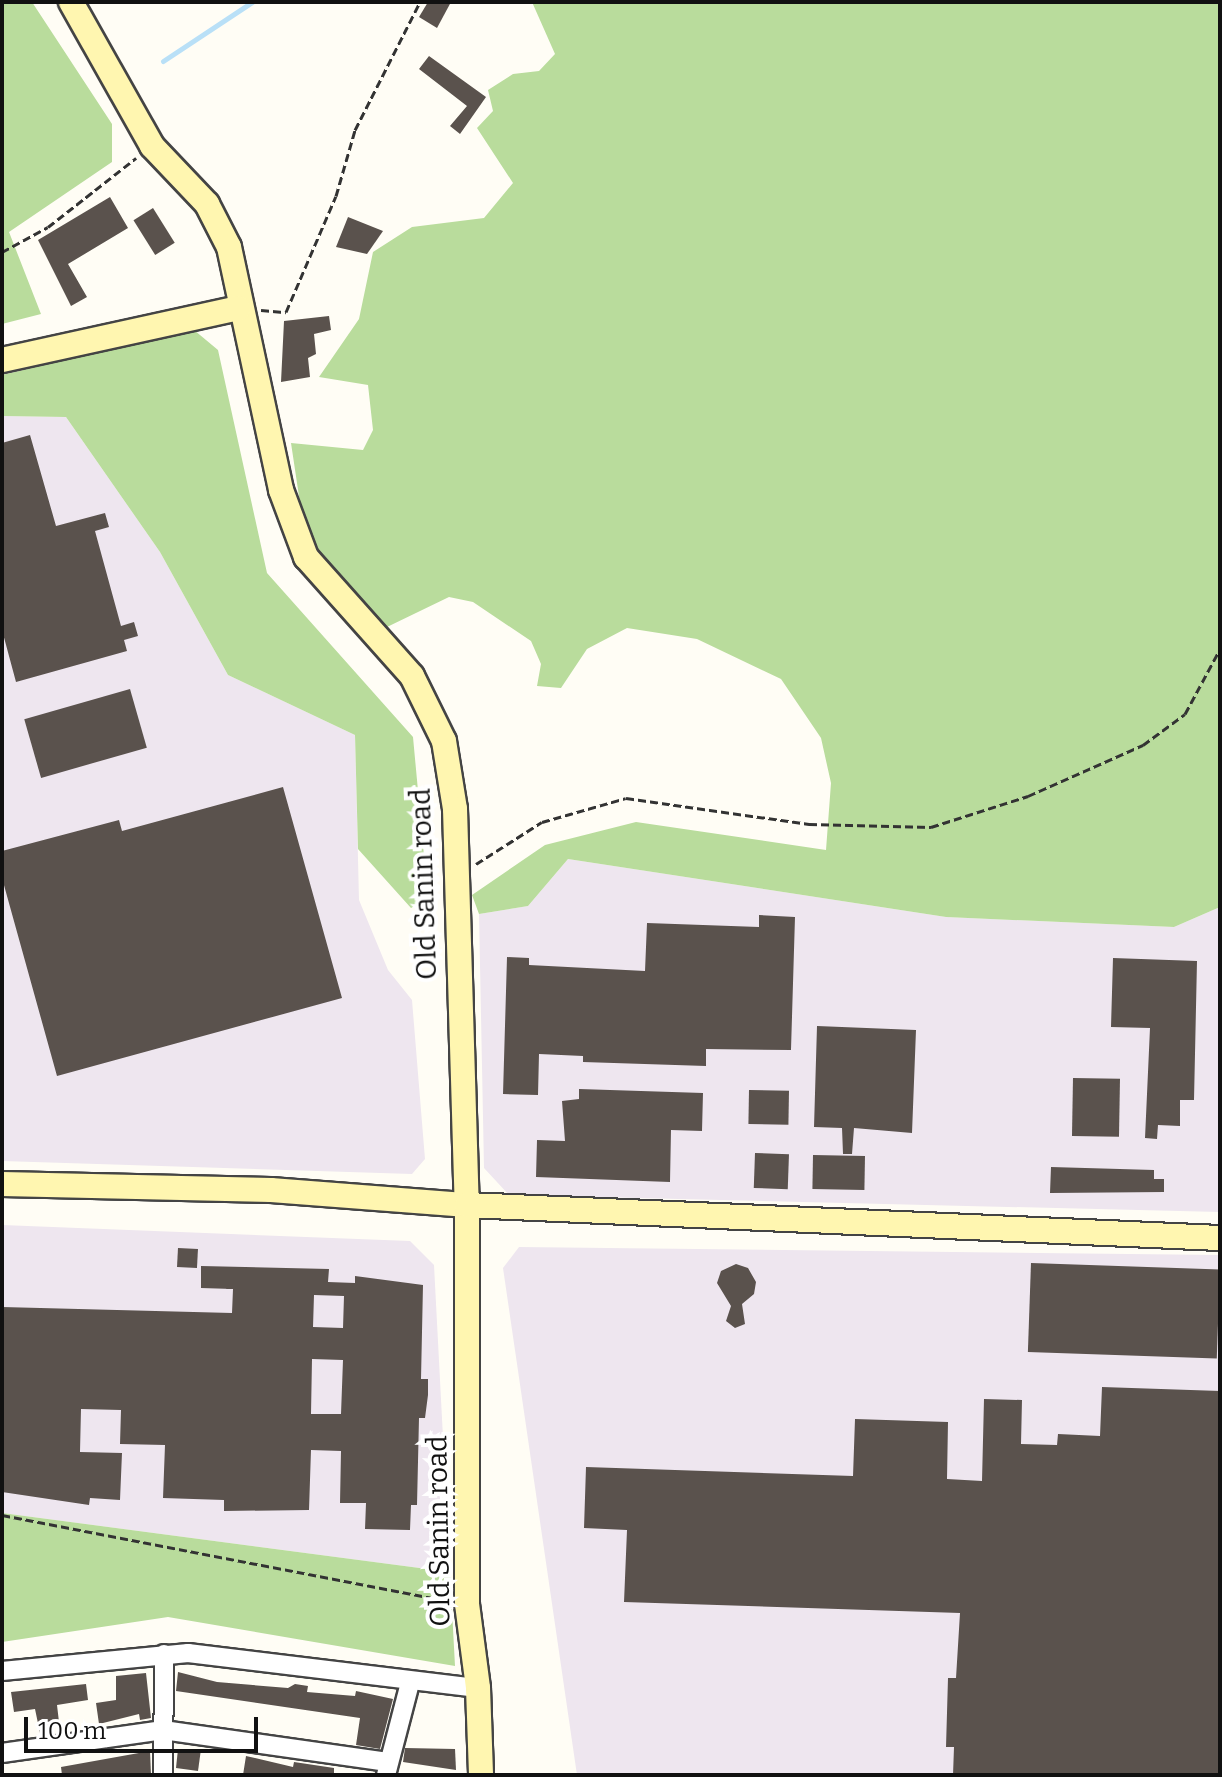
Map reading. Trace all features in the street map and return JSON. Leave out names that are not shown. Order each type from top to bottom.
[{"type":"street","name":"Old Sanin road","points":[[71,2],[152,146],[207,204],[229,247],[238,308],[265,400],[281,490],[306,557],[412,676],[444,741],[455,809],[467,1205],[467,1604],[478,1688],[481,1775]]},
{"type":"street","points":[[2,360],[238,308]]},
{"type":"street","points":[[2,1184],[271,1190],[467,1205],[1220,1238]]},
{"type":"street","points":[[2,1671],[188,1653],[410,1683],[478,1688]]},
{"type":"street","points":[[163,1775],[164,1654]]},
{"type":"street","points":[[2,1753],[163,1730],[387,1769],[410,1683]]},
{"type":"path","points":[[238,308],[286,312],[336,196],[355,130],[420,2]]},
{"type":"path","points":[[2,252],[48,227],[152,146]]},
{"type":"path","points":[[456,877],[542,822],[626,798],[809,824],[931,827],[1028,796],[1143,745],[1185,714],[1220,649]]},
{"type":"path","points":[[2,1515],[467,1604]]},
{"type":"shaded area","points":[[2,416],[66,417],[160,552],[228,675],[355,735],[359,900],[388,970],[412,1000],[425,1159],[412,1174],[2,1161]]},
{"type":"shaded area","points":[[568,859],[946,917],[1174,927],[1220,907],[1220,1212],[509,1195],[484,1168],[479,914],[528,906]]},
{"type":"shaded area","points":[[2,1225],[410,1241],[434,1265],[450,1572],[2,1513]]},
{"type":"shaded area","points":[[519,1247],[1220,1255],[1220,1775],[577,1775],[503,1268]]},
{"type":"green space","points":[[2,2],[32,2],[112,124],[112,162],[9,232],[41,314],[2,324]]},
{"type":"green space","points":[[532,2],[1220,2],[1220,907],[1174,927],[946,917],[568,859],[528,906],[479,914],[472,895],[545,845],[636,822],[826,850],[831,783],[821,738],[781,679],[697,639],[627,628],[587,649],[561,688],[537,686],[541,664],[531,641],[473,602],[449,597],[387,627],[323,562],[300,503],[291,443],[363,450],[373,430],[368,385],[319,377],[359,319],[373,252],[412,227],[484,218],[513,183],[477,128],[493,111],[488,90],[513,74],[539,71],[555,54]]},
{"type":"green space","points":[[194,330],[218,350],[267,573],[413,737],[428,898],[411,908],[358,849],[355,735],[228,675],[160,552],[66,417],[2,416],[2,375]]},
{"type":"green space","points":[[2,1513],[450,1572],[455,1666],[168,1617],[2,1642]]},
{"type":"building","points":[[428,2],[451,2],[437,28],[419,17]]},
{"type":"building","points":[[429,56],[486,97],[460,134],[450,126],[467,106],[419,69]]},
{"type":"building","points":[[110,197],[128,228],[68,264],[87,297],[71,306],[38,240]]},
{"type":"building","points":[[153,208],[175,243],[155,255],[133,220]]},
{"type":"building","points":[[348,217],[383,231],[367,254],[336,247]]},
{"type":"building","points":[[329,316],[331,330],[314,334],[316,354],[308,358],[310,377],[281,382],[284,321]]},
{"type":"building","points":[[30,435],[56,526],[105,513],[109,527],[95,531],[121,626],[134,622],[138,636],[124,640],[127,651],[16,682],[2,630],[2,443]]},
{"type":"building","points":[[130,689],[147,748],[41,778],[24,719]]},
{"type":"building","points":[[283,787],[342,998],[57,1076],[2,878],[2,851],[119,820],[122,831]]},
{"type":"building","points":[[759,915],[795,917],[791,1050],[706,1049],[706,1066],[583,1062],[583,1056],[539,1054],[538,1095],[503,1094],[507,957],[529,958],[529,965],[645,971],[647,923],[759,927]]},
{"type":"building","points":[[1113,958],[1197,961],[1194,1100],[1180,1100],[1180,1126],[1158,1125],[1157,1139],[1145,1138],[1150,1028],[1111,1027]]},
{"type":"building","points":[[817,1026],[916,1030],[912,1133],[854,1128],[852,1154],[843,1154],[842,1128],[814,1127]]},
{"type":"building","points":[[1073,1078],[1120,1079],[1119,1137],[1072,1136]]},
{"type":"building","points":[[579,1089],[703,1093],[702,1131],[671,1130],[670,1182],[536,1177],[537,1140],[565,1141],[562,1101],[579,1099]]},
{"type":"building","points":[[749,1090],[789,1091],[788,1125],[748,1124]]},
{"type":"building","points":[[755,1153],[789,1154],[788,1189],[754,1188]]},
{"type":"building","points":[[813,1155],[865,1156],[864,1190],[812,1189]]},
{"type":"building","points":[[1051,1167],[1154,1170],[1154,1179],[1164,1179],[1164,1192],[1050,1193]]},
{"type":"building","points":[[178,1248],[198,1249],[197,1268],[177,1267]]},
{"type":"building","points":[[1031,1263],[1220,1270],[1217,1359],[1028,1352]]},
{"type":"building","points":[[736,1264],[748,1268],[756,1282],[754,1294],[742,1304],[745,1324],[735,1328],[726,1321],[731,1306],[717,1283],[721,1271]]},
{"type":"building","points":[[201,1266],[329,1269],[328,1282],[355,1283],[355,1276],[423,1285],[421,1379],[428,1379],[428,1395],[425,1418],[419,1418],[417,1505],[411,1505],[410,1530],[365,1529],[366,1503],[340,1503],[341,1451],[311,1450],[309,1510],[224,1511],[224,1500],[163,1498],[165,1445],[120,1444],[121,1410],[81,1409],[80,1452],[122,1453],[120,1500],[90,1498],[89,1505],[2,1492],[2,1307],[232,1313],[233,1289],[201,1288]],"holes":[[[314,1295],[344,1296],[343,1328],[313,1327]],[[312,1359],[343,1360],[341,1414],[311,1414]]]},
{"type":"building","points":[[1102,1387],[1220,1391],[1220,1775],[953,1775],[954,1747],[946,1747],[948,1678],[956,1678],[960,1613],[624,1602],[627,1530],[584,1528],[586,1467],[853,1476],[855,1419],[948,1422],[947,1479],[982,1481],[984,1399],[1022,1400],[1021,1444],[1057,1445],[1058,1434],[1100,1436]]},
{"type":"building","points":[[178,1672],[217,1682],[288,1688],[295,1684],[308,1686],[307,1692],[355,1696],[356,1691],[393,1699],[380,1749],[356,1745],[360,1718],[176,1691]]},
{"type":"building","points":[[146,1673],[151,1718],[140,1720],[139,1714],[99,1724],[96,1703],[116,1700],[116,1676]]},
{"type":"building","points":[[86,1684],[88,1700],[57,1705],[59,1722],[51,1723],[52,1731],[40,1733],[35,1709],[14,1712],[11,1692]]},
{"type":"building","points":[[405,1748],[455,1749],[456,1770],[403,1762]]},
{"type":"building","points":[[178,1749],[201,1749],[198,1771],[176,1768]]},
{"type":"building","points":[[150,1751],[151,1775],[62,1775],[61,1767]]},
{"type":"building","points":[[246,1756],[293,1767],[294,1762],[334,1768],[334,1775],[243,1775]]},
{"type":"waterway","points":[[163,61],[252,2]]}]
